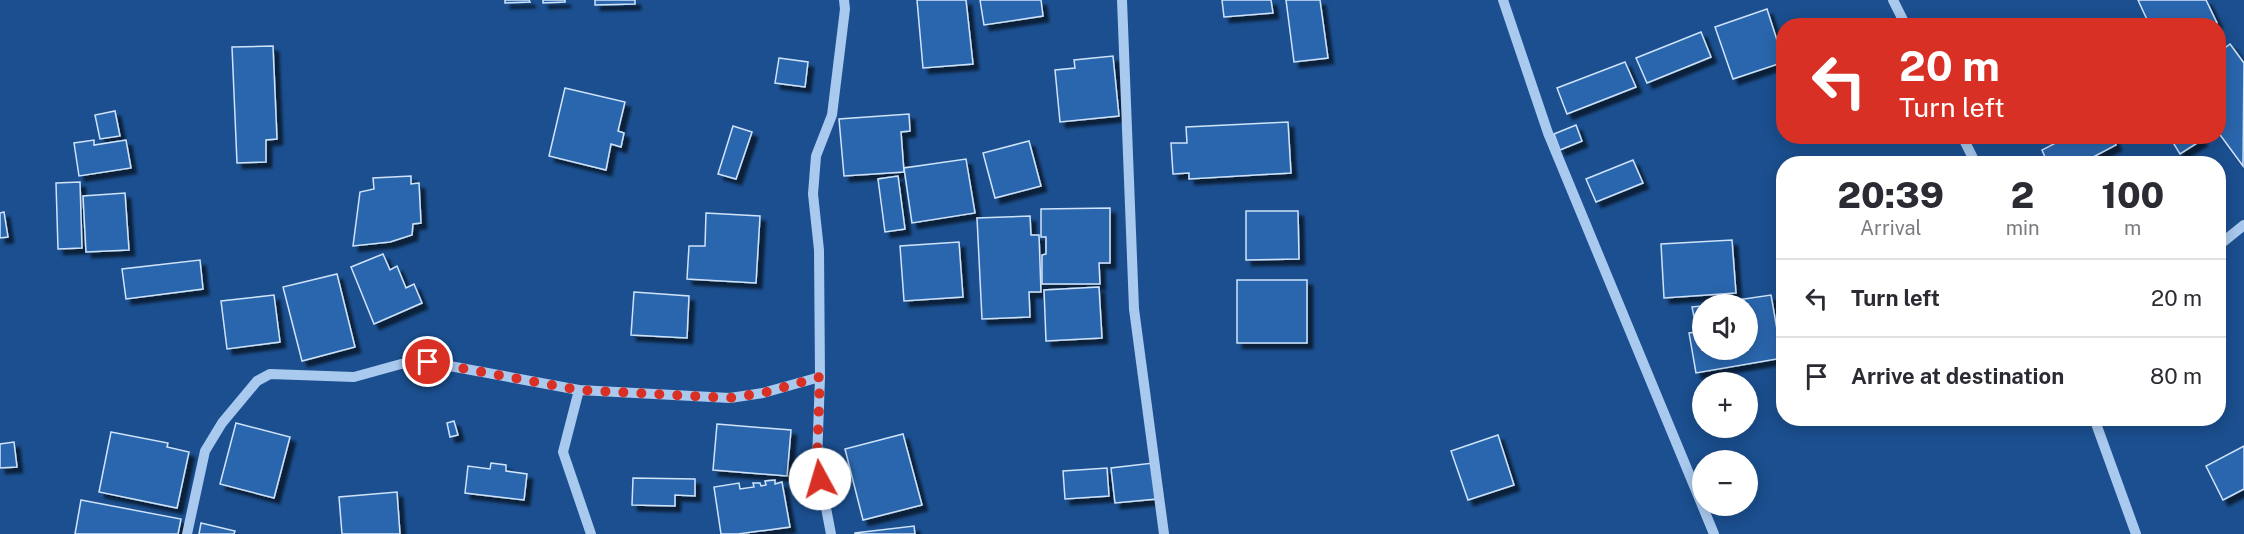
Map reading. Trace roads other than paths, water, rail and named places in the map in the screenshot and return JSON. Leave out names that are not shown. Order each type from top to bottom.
[{"type":"street","points":[[831,534],[817,461],[820,377],[819,250],[813,194],[816,156],[832,115],[845,9],[844,0]]},
{"type":"street","points":[[1122,0],[1134,309],[1164,534]]},
{"type":"street","points":[[1503,0],[1548,134],[1714,534]]},
{"type":"street","points":[[1893,0],[1902,18]]},
{"type":"street","points":[[2226,240],[2244,225]]},
{"type":"street","points":[[187,534],[205,451],[222,423],[258,381],[270,374],[354,377],[401,364],[428,362],[579,390],[730,398],[763,393],[820,377]]},
{"type":"street","points":[[579,390],[562,452],[591,534]]},
{"type":"street","points":[[2097,426],[2136,534]]}]
